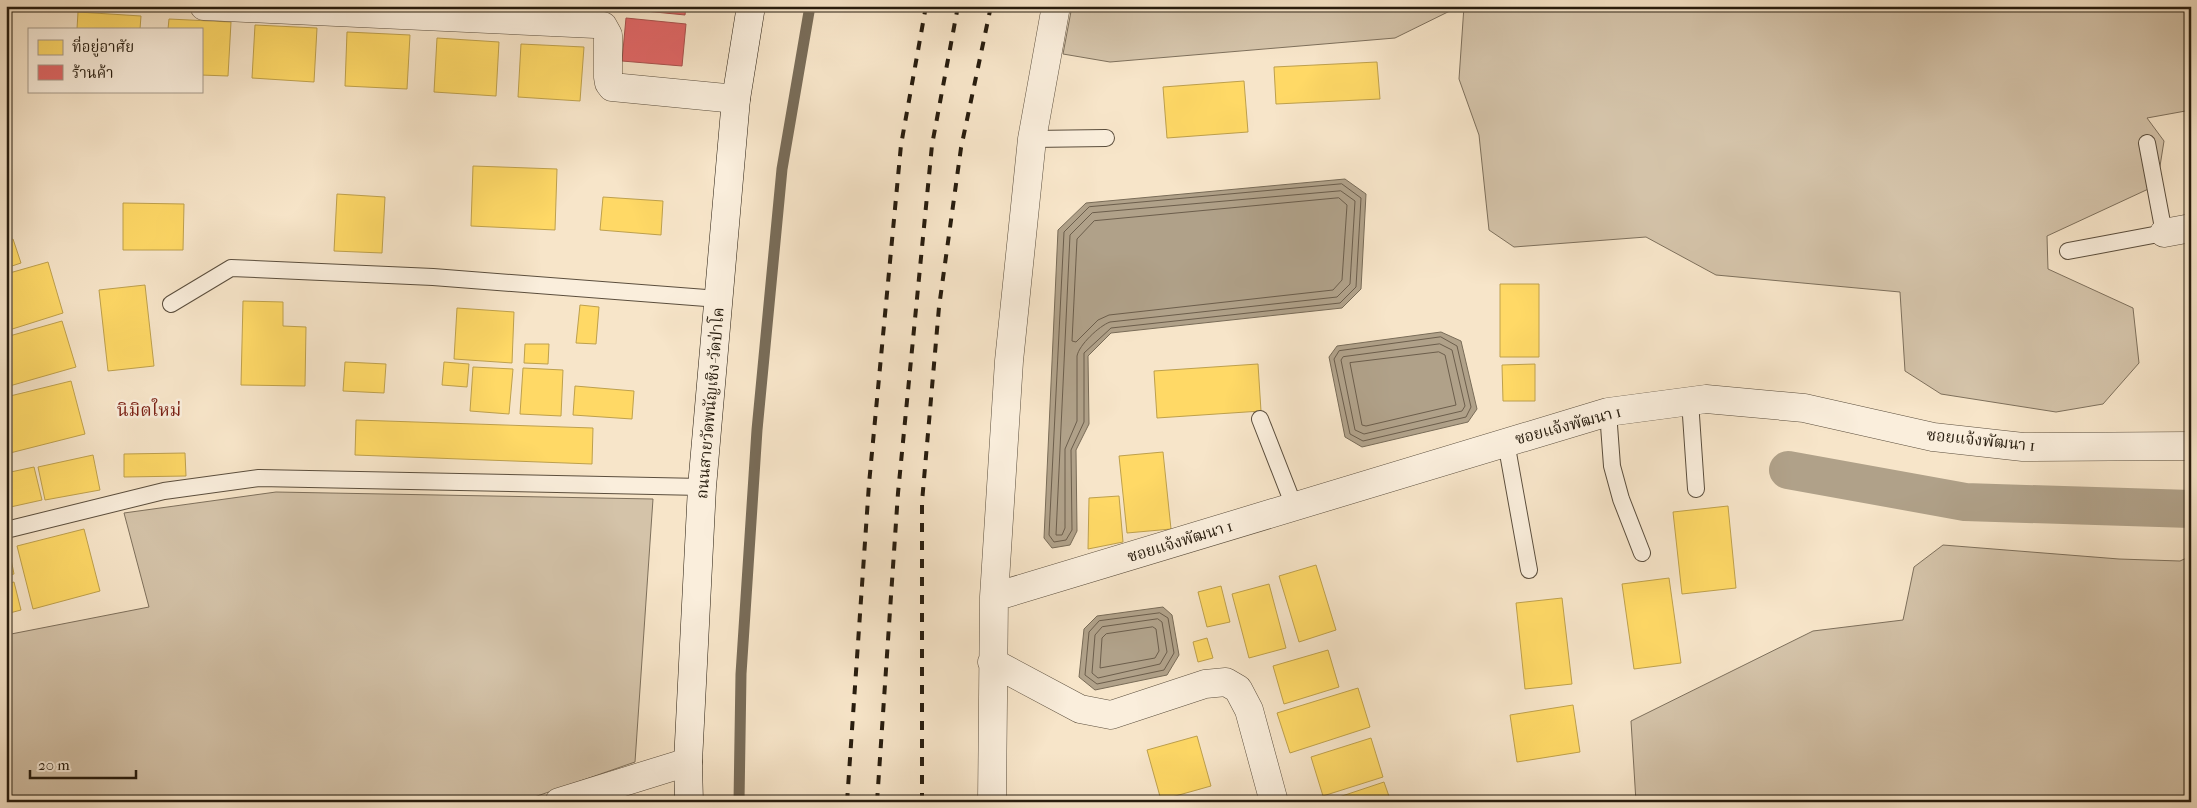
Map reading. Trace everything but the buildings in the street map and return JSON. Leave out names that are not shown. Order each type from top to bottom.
[{"type":"street","points":[[204,6],[594,24],[603,26],[608,35],[608,77],[612,87],[736,99]]},
{"type":"street","name":"ถนนสายวัดพนัญเชิง-วัดป่าโค","points":[[689,802],[688,762],[702,487],[736,99],[751,6]]},
{"type":"street","points":[[992,802],[994,597],[1009,361],[1032,139],[1056,6]]},
{"type":"street","points":[[2164,233],[2191,228]]},
{"type":"street","name":"ซอยแจ้งพัฒนา 1","points":[[994,597],[1608,412],[1690,400],[1706,399],[1804,408],[1933,436],[2023,447],[2191,446]]},
{"type":"street","points":[[992,662],[1080,709],[1111,716],[1205,684],[1226,682],[1238,690],[1249,710],[1274,802]]},
{"type":"street","points":[[559,802],[688,762]]},
{"type":"lane","points":[[1032,139],[1106,138]]},
{"type":"lane","points":[[2068,251],[2164,233],[2147,144]]},
{"type":"lane","points":[[171,304],[231,268],[433,277],[719,300]]},
{"type":"lane","points":[[1690,400],[1696,489]]},
{"type":"lane","points":[[1608,412],[1612,466],[1621,499],[1642,553]]},
{"type":"lane","points":[[1260,419],[1294,506]]},
{"type":"lane","points":[[1506,442],[1530,570]]},
{"type":"lane","points":[[6,530],[164,491],[259,478],[702,487]]},
{"type":"shaded area","points":[[1072,6],[1460,6],[1395,38],[1110,62],[1063,54]]},
{"type":"shaded area","points":[[1464,6],[2191,6],[2191,110],[2147,118],[2164,141],[2157,185],[2047,236],[2048,269],[2133,308],[2139,363],[2103,404],[2056,412],[1941,394],[1905,371],[1900,292],[1716,275],[1646,237],[1514,247],[1489,230],[1479,135],[1459,79]]},
{"type":"shaded area","points":[[276,492],[653,499],[635,762],[520,802],[6,802],[6,635],[149,607],[124,513]]},
{"type":"shaded area","points":[[1943,545],[2119,559],[2180,561],[2191,556],[2191,802],[1636,802],[1631,721],[1813,631],[1903,620],[1914,567]]},
{"type":"water","points":[[1345,179],[1366,194],[1361,289],[1342,308],[1111,333],[1088,356],[1089,424],[1076,450],[1077,531],[1070,545],[1052,548],[1044,538],[1058,230],[1086,203]]},
{"type":"water","points":[[1441,332],[1461,341],[1477,409],[1468,422],[1362,447],[1345,437],[1329,357],[1337,346]]},
{"type":"water","points":[[1163,607],[1172,615],[1179,655],[1167,675],[1095,690],[1079,677],[1084,629],[1097,616]]},
{"type":"waterway","points":[[739,802],[741,674],[757,430],[782,169],[810,6]]},
{"type":"waterway","points":[[1788,470],[1965,502],[2191,509]]},
{"type":"railway","points":[[847,802],[869,484],[901,145],[926,6]]},
{"type":"railway","points":[[877,802],[898,493],[932,145],[958,6]]},
{"type":"railway","points":[[922,802],[922,502],[939,307],[961,148],[991,6]]},
{"type":"district","name":"นิมิตใหม่","points":[[149,410]]}]
